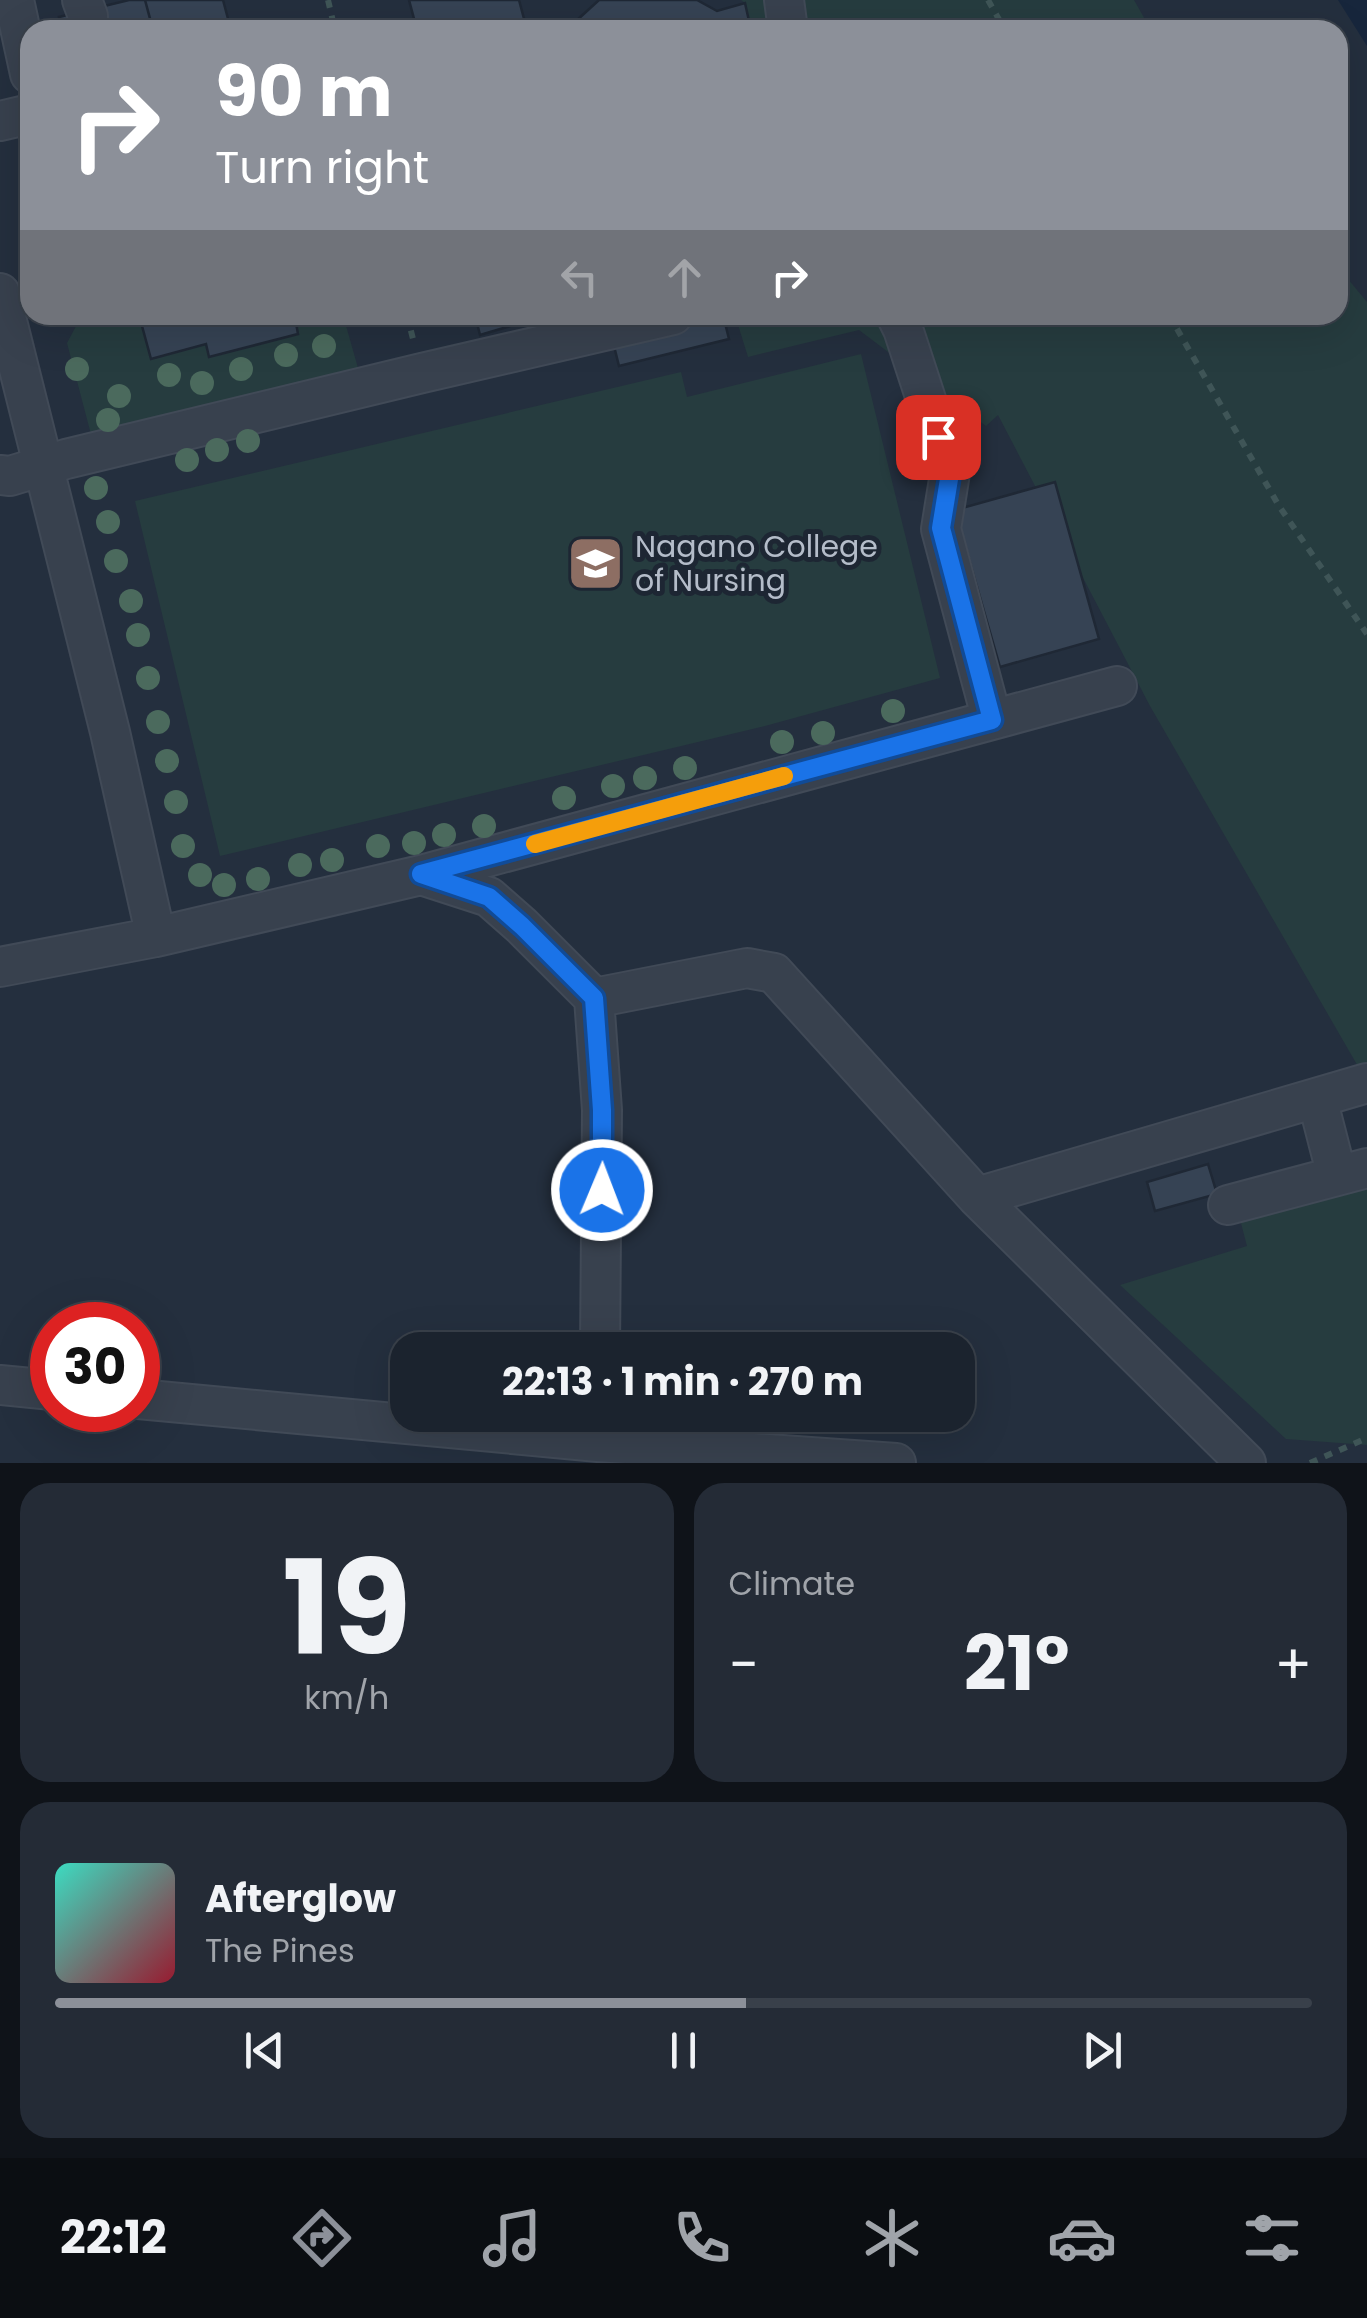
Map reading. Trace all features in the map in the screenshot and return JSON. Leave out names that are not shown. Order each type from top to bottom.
[{"type":"street","points":[[14,0],[20,28]]},
{"type":"street","points":[[0,294],[110,732],[156,936]]},
{"type":"street","points":[[0,475],[10,476],[630,325]]},
{"type":"street","points":[[901,325],[950,473],[941,528],[992,720]]},
{"type":"street","points":[[0,967],[156,936],[421,874],[1117,686]]},
{"type":"street","points":[[421,874],[489,897],[594,998],[602,1110],[600,1332]]},
{"type":"street","points":[[594,998],[746,968],[774,972],[977,1197],[1246,1463]]},
{"type":"street","points":[[977,1197],[1367,1083]]},
{"type":"street","points":[[1228,1205],[1352,1172],[1317,1098]]},
{"type":"street","points":[[0,1386],[30,1388]]},
{"type":"street","points":[[160,1400],[603,1446],[879,1462]]},
{"type":"path","points":[[1175,325],[1279,506],[1367,634]]},
{"type":"path","points":[[1310,1463],[1367,1438]]},
{"type":"green space","points":[[741,0],[782,0],[792,20],[749,20]]},
{"type":"green space","points":[[794,0],[1134,0],[1145,20],[800,20]]},
{"type":"green space","points":[[1348,279],[1367,302],[1367,1082],[1150,706],[998,415],[986,426],[859,330],[748,357],[738,325],[1348,325]]},
{"type":"green space","points":[[77,325],[162,325],[206,344],[210,357],[297,334],[296,325],[346,325],[358,368],[93,442],[67,343]]},
{"type":"green space","points":[[861,354],[940,678],[765,726],[220,856],[135,501],[681,372],[687,397]]},
{"type":"green space","points":[[1367,1172],[1367,1445],[1286,1439],[1120,1285],[1247,1246],[1237,1208]]},
{"type":"water","points":[[1338,0],[1367,0],[1367,46]]},
{"type":"building","points":[[129,0],[145,0],[150,20],[60,20],[59,17]]},
{"type":"building","points":[[145,0],[223,0],[228,20],[150,20]]},
{"type":"building","points":[[409,0],[519,0],[524,20],[414,20]]},
{"type":"building","points":[[599,0],[697,0],[717,11],[745,3],[749,20],[577,20]]},
{"type":"building","points":[[142,325],[296,325],[298,334],[209,357],[206,344],[151,359]]},
{"type":"building","points":[[478,325],[514,325],[480,335]]},
{"type":"building","points":[[666,325],[726,325],[729,339],[619,366],[612,338]]},
{"type":"building","points":[[1055,482],[1099,639],[1000,667],[955,510]]},
{"type":"building","points":[[1208,1164],[1217,1194],[1155,1211],[1147,1182]]},
{"type":"slow traffic","points":[[535,844],[784,776]]},
{"type":"place","name":"Nagano College of Nursing","points":[[596,564]]},
{"type":"route","points":[[602,1190],[602,1110],[594,998],[489,897],[421,874],[992,720],[941,528],[950,473],[938,437]]}]
